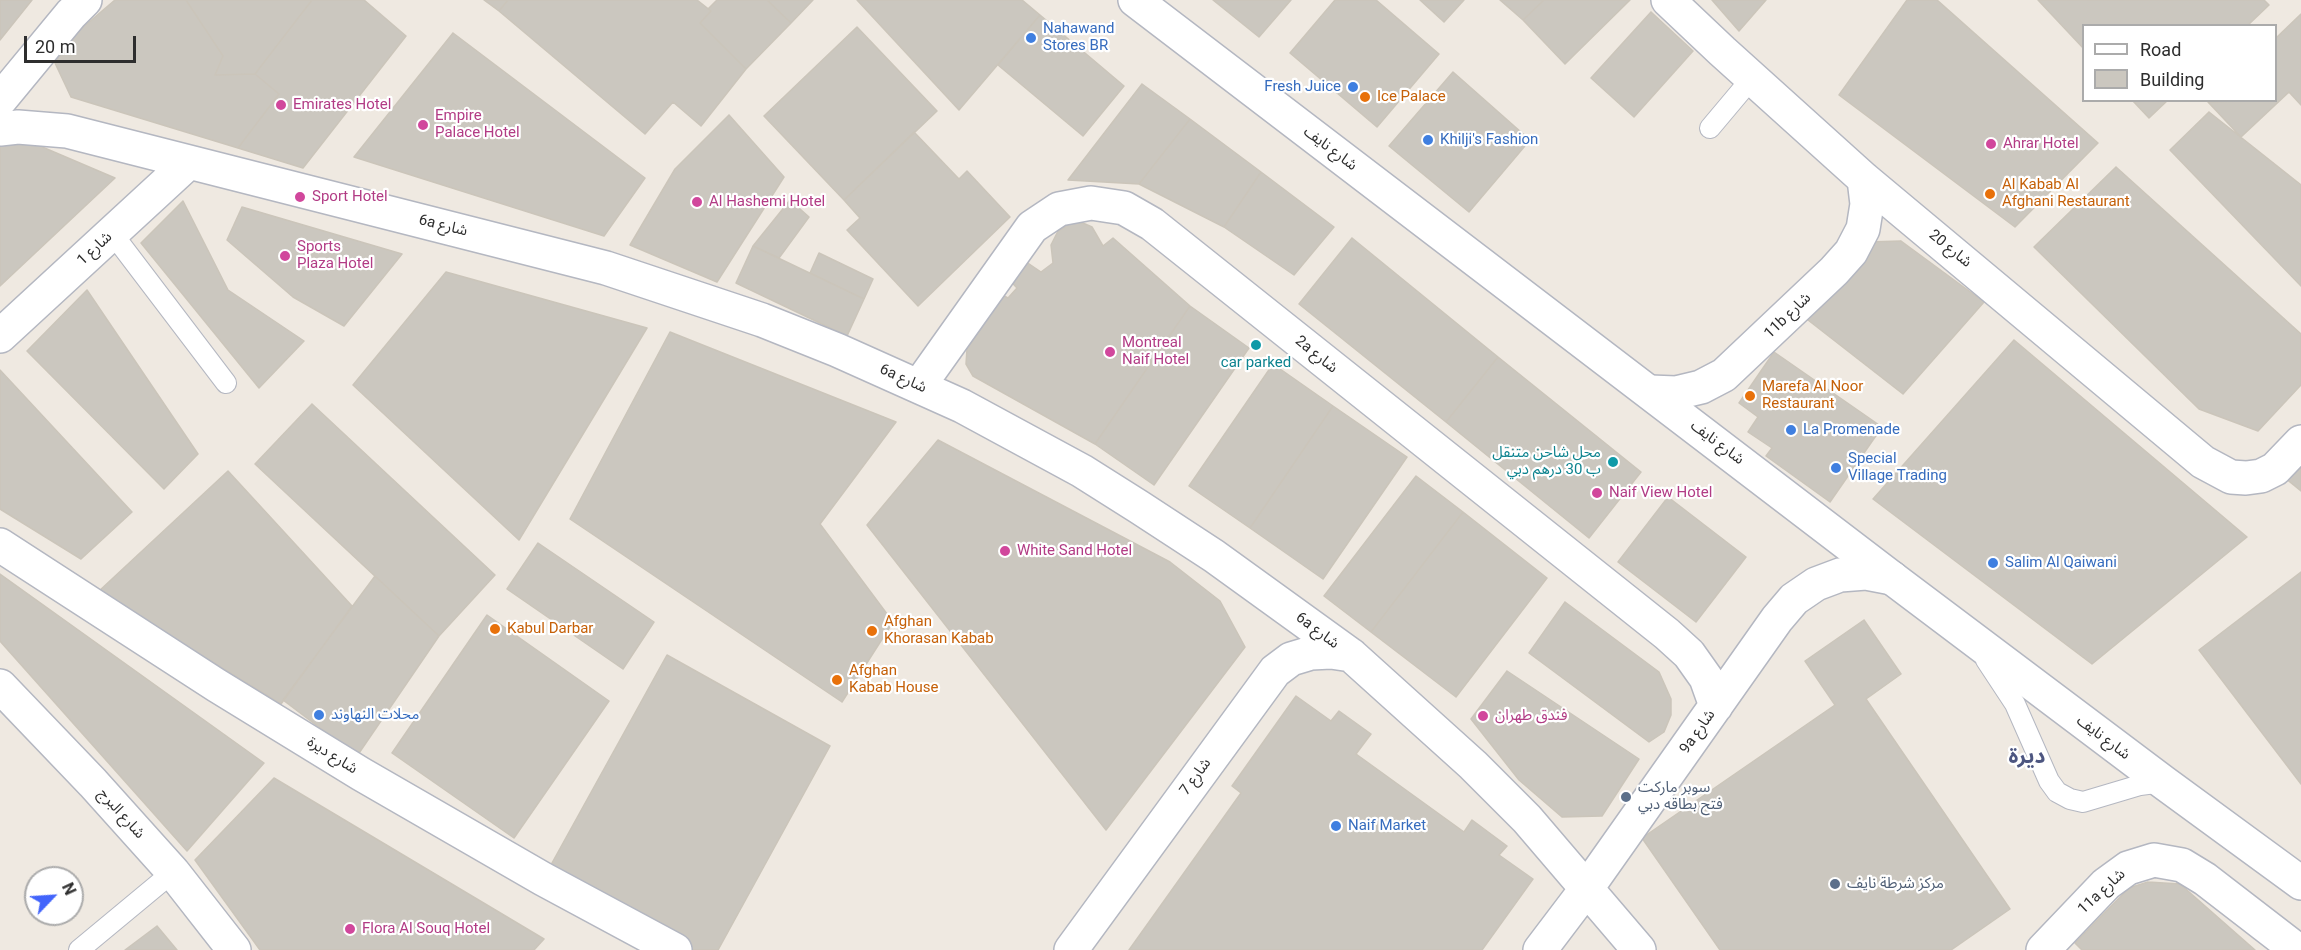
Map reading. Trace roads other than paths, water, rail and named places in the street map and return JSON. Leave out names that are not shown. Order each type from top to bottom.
[{"type":"street","points":[[0,99],[70,14],[85,0]]},
{"type":"street","name":"شارع نايف","points":[[1135,0],[1892,578],[2301,883]]},
{"type":"street","name":"شارع 20","points":[[1668,0],[1864,179],[1982,275],[2203,462],[2231,477],[2261,476],[2275,469],[2301,442]]},
{"type":"street","name":"6a شارع","points":[[0,129],[18,127],[67,131],[618,272],[762,320],[837,350],[919,386],[1023,438],[1082,471],[1214,556],[1351,656],[1473,765],[1527,819],[1639,950]]},
{"type":"street","name":"شارع 1","points":[[0,336],[189,162]]},
{"type":"street","name":"11b شارع","points":[[1650,392],[1676,393],[1701,387],[1724,375],[1834,271],[1851,252],[1863,229],[1867,204],[1864,179]]},
{"type":"street","name":"2a شارع","points":[[919,386],[1032,227],[1059,209],[1091,203],[1124,208],[1152,224],[1667,634],[1689,654],[1706,678],[1716,706]]},
{"type":"street","name":"شارع ديرة","points":[[0,545],[216,685],[361,774],[543,879],[675,950]]},
{"type":"street","name":"9a شارع","points":[[1540,950],[1587,888],[1777,619],[1794,599],[1816,584],[1840,575],[1866,573],[1892,578]]},
{"type":"street","name":"شارع 7","points":[[1071,950],[1275,671],[1291,659],[1311,653],[1331,651],[1351,656]]},
{"type":"street","name":"شارع البرج","points":[[0,686],[93,783],[173,872],[234,950]]},
{"type":"street","name":"11a شارع","points":[[2043,950],[2106,884],[2128,868],[2154,860],[2182,864],[2205,879],[2296,950]]},
{"type":"lane","points":[[1710,128],[1752,78]]},
{"type":"lane","points":[[112,233],[226,382]]},
{"type":"lane","points":[[1958,627],[1979,650],[2015,704],[2049,782],[2057,792],[2070,799],[2083,802],[2140,785],[2163,782]]},
{"type":"lane","points":[[79,950],[173,872]]},
{"type":"place","name":"Nahawand Stores BR","points":[[1031,38]]},
{"type":"place","name":"Fresh Juice","points":[[1353,87]]},
{"type":"place","name":"Ice Palace","points":[[1365,97]]},
{"type":"place","name":"Emirates Hotel","points":[[281,105]]},
{"type":"place","name":"Empire Palace Hotel","points":[[423,125]]},
{"type":"place","name":"Khilji's Fashion","points":[[1428,140]]},
{"type":"place","name":"Ahrar Hotel","points":[[1991,144]]},
{"type":"place","name":"Al Kabab Al Afghani Restaurant","points":[[1990,194]]},
{"type":"place","name":"Sport Hotel","points":[[300,197]]},
{"type":"place","name":"Al Hashemi Hotel","points":[[697,202]]},
{"type":"place","name":"Sports Plaza Hotel","points":[[285,256]]},
{"type":"place","name":"car parked","points":[[1256,345]]},
{"type":"place","name":"Montreal Naif Hotel","points":[[1110,352]]},
{"type":"place","name":"Marefa Al Noor Restaurant","points":[[1750,396]]},
{"type":"place","name":"La Promenade","points":[[1791,430]]},
{"type":"place","name":"محل شاحن متنقل ب 30 درهم دبي","points":[[1613,462]]},
{"type":"place","name":"Special Village Trading","points":[[1836,468]]},
{"type":"place","name":"Naif View Hotel","points":[[1597,493]]},
{"type":"place","name":"White Sand Hotel","points":[[1005,551]]},
{"type":"place","name":"Salim Al Qaiwani","points":[[1993,563]]},
{"type":"place","name":"Kabul Darbar","points":[[495,629]]},
{"type":"place","name":"Afghan Khorasan Kabab","points":[[872,631]]},
{"type":"place","name":"Afghan Kabab House","points":[[837,680]]},
{"type":"place","name":"محلات النهاوند","points":[[319,715]]},
{"type":"place","name":"فندق طهران","points":[[1483,716]]},
{"type":"place","name":"سوبر ماركت فتح بطاقه دبي","points":[[1626,797]]},
{"type":"place","name":"Naif Market","points":[[1336,826]]},
{"type":"place","name":"مركز شرطة نايف","points":[[1835,884]]},
{"type":"place","name":"Flora Al Souq Hotel","points":[[350,929]]},
{"type":"district","name":"ديرة","points":[[2027,758]]}]
